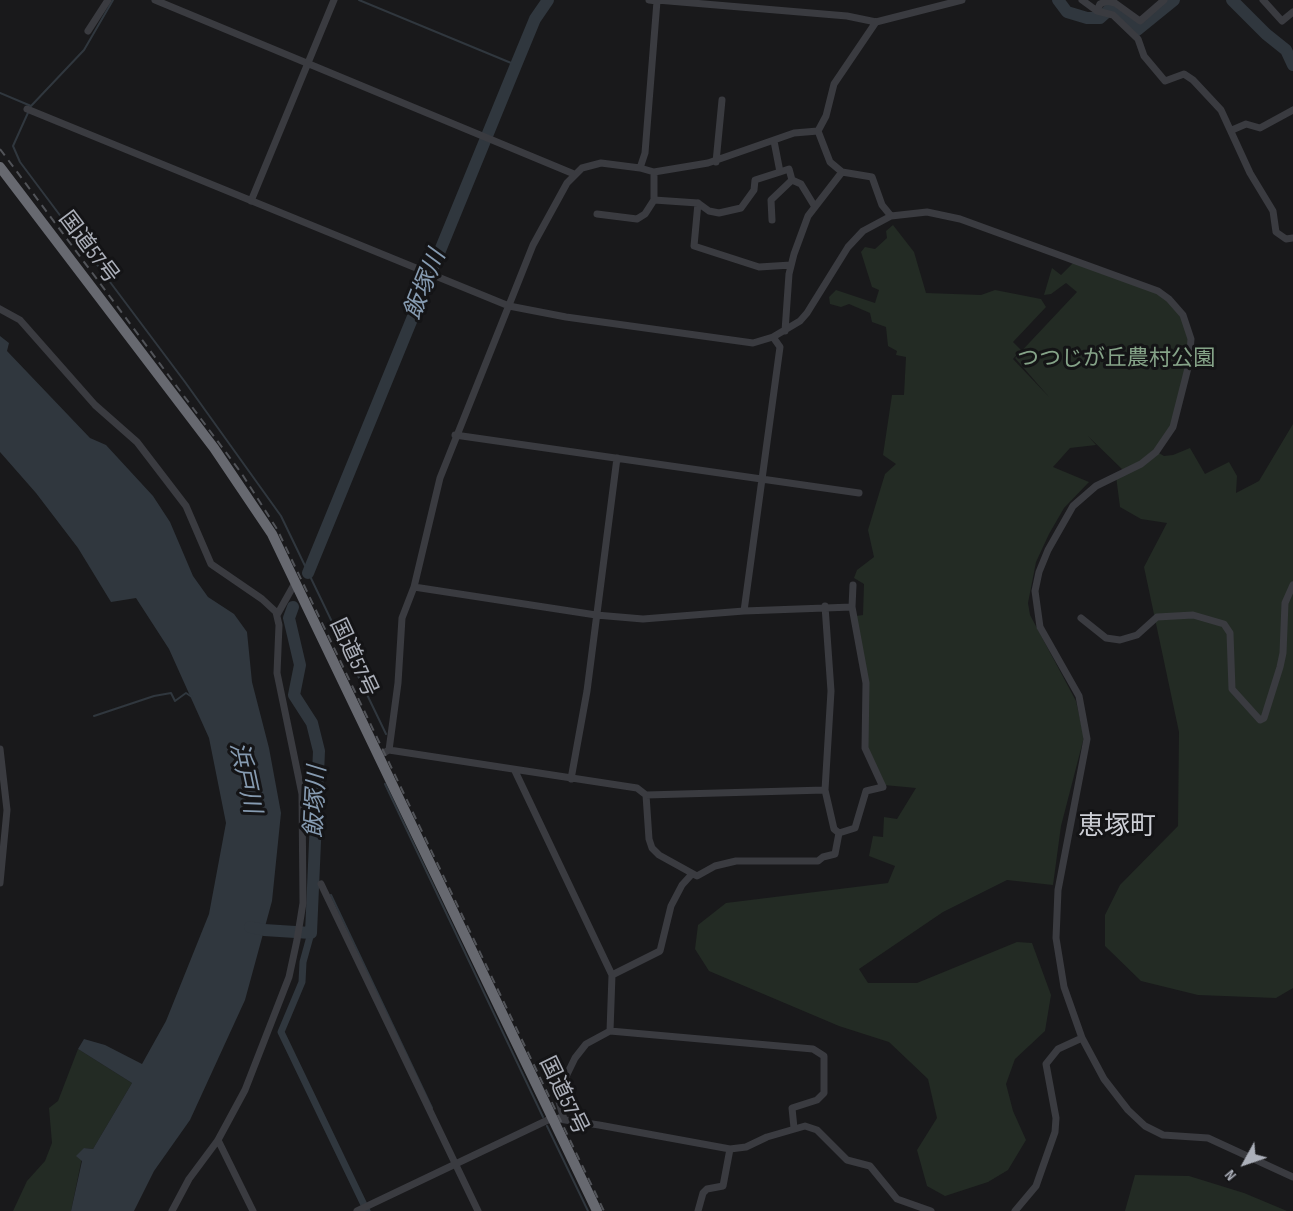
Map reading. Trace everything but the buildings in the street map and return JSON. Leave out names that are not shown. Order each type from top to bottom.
[{"type":"highway","name":"国道57号","points":[[0,167],[87,278],[238,481],[272,534],[597,1211]]},
{"type":"street","points":[[88,31],[108,0]]},
{"type":"street","points":[[155,0],[574,174]]},
{"type":"street","points":[[251,201],[334,0]]},
{"type":"street","points":[[650,0],[847,16],[876,22],[962,0]]},
{"type":"street","points":[[640,168],[645,153],[657,0]]},
{"type":"street","points":[[1082,0],[1097,10],[1113,15],[1138,39],[1144,56],[1165,81],[1184,74],[1193,80],[1221,110],[1250,173],[1273,211],[1276,232],[1286,239],[1293,238]]},
{"type":"street","points":[[1097,10],[1100,4],[1107,1],[1114,3],[1136,21],[1140,21],[1164,0]]},
{"type":"street","points":[[1263,0],[1282,21],[1293,12]]},
{"type":"street","points":[[876,22],[834,84],[826,116],[818,131],[830,162],[842,172],[872,177],[882,205],[891,216]]},
{"type":"street","points":[[716,162],[722,100]]},
{"type":"street","points":[[29,110],[509,306],[566,317],[738,341],[753,342],[773,337],[785,331],[807,313],[848,247],[863,231],[891,216],[927,212],[942,214],[1158,291],[1177,306],[1188,324],[1191,339],[1189,364],[1173,427],[1165,441],[1141,464],[1096,486],[1073,506],[1048,550],[1035,591],[1040,627],[1072,682],[1085,718],[1087,739],[1063,861],[1056,918],[1056,938],[1064,987],[1082,1038],[1104,1079],[1145,1126],[1163,1135],[1208,1138],[1293,1177]]},
{"type":"street","points":[[1232,130],[1246,124],[1260,128],[1293,110]]},
{"type":"street","points":[[388,750],[398,683],[402,618],[414,588],[440,478],[455,435],[533,245],[574,174],[594,163],[615,163],[654,172],[716,162],[795,133],[818,131]]},
{"type":"street","points":[[774,141],[780,172]]},
{"type":"street","points":[[654,200],[698,203],[709,211],[719,213],[741,208],[754,190],[755,180],[789,169],[792,180]]},
{"type":"street","points":[[597,214],[637,219],[645,214],[654,200],[654,172]]},
{"type":"street","points":[[785,331],[791,265],[808,216],[842,172]]},
{"type":"street","points":[[792,180],[801,184],[815,207]]},
{"type":"street","points":[[772,220],[771,200],[792,180]]},
{"type":"street","points":[[698,203],[694,246],[759,267],[791,265]]},
{"type":"street","points":[[0,309],[20,320],[95,405],[150,458],[186,506],[212,564],[262,599],[278,615]]},
{"type":"street","points":[[744,611],[780,347],[773,337]]},
{"type":"street","points":[[455,435],[859,493]]},
{"type":"street","points":[[571,778],[587,691],[617,458]]},
{"type":"street","points":[[172,1211],[189,1179],[218,1140],[245,1090],[289,977],[303,903],[303,794],[276,673],[278,615],[296,583]]},
{"type":"street","points":[[839,833],[855,828],[866,791],[883,787],[866,748],[866,683],[852,607],[853,585]]},
{"type":"street","points":[[1081,618],[1106,638],[1120,640],[1137,635],[1157,617],[1193,615],[1224,624],[1230,633],[1232,689],[1260,720],[1264,718],[1280,667],[1285,603],[1293,585]]},
{"type":"street","points":[[414,588],[596,615],[643,619],[825,606],[852,607]]},
{"type":"street","points":[[825,606],[831,691],[825,790],[834,829],[839,833]]},
{"type":"street","points":[[0,749],[7,810],[0,883]]},
{"type":"street","points":[[378,756],[388,750],[637,788],[646,795],[825,790]]},
{"type":"street","points":[[515,771],[612,975],[610,1031]]},
{"type":"street","points":[[646,795],[648,839],[652,848],[697,876],[715,866],[736,861],[818,861],[824,856],[835,854],[839,833]]},
{"type":"street","points":[[612,975],[660,951],[671,906],[682,885],[692,874]]},
{"type":"street","points":[[321,884],[478,1211]]},
{"type":"street","points":[[564,1119],[557,1095],[575,1058],[586,1044],[610,1031],[813,1049],[824,1056],[824,1093],[817,1100],[792,1108],[794,1128]]},
{"type":"street","points":[[1015,1211],[1036,1186],[1055,1132],[1056,1118],[1046,1064],[1058,1049],[1082,1038]]},
{"type":"street","points":[[357,1211],[552,1119],[564,1119],[730,1149],[746,1148],[794,1128],[805,1126],[817,1130],[847,1160],[870,1166],[897,1198],[931,1211]]},
{"type":"street","points":[[218,1140],[253,1211]]},
{"type":"street","points":[[698,1211],[703,1193],[707,1189],[723,1186],[730,1149]]},
{"type":"green space","name":"つつじが丘農村公園","points":[[893,225],[914,252],[926,293],[981,295],[995,290],[1041,299],[1046,307],[1013,342],[1021,350],[1013,359],[1049,397],[1015,358],[1077,292],[1066,283],[1051,294],[1044,295],[1052,268],[1061,275],[1075,261],[1158,291],[1177,306],[1191,339],[1173,427],[1157,452],[1164,456],[1173,455],[1190,448],[1205,474],[1229,462],[1237,476],[1236,493],[1259,481],[1293,424],[1293,988],[1276,998],[1198,995],[1141,981],[1105,946],[1105,915],[1120,885],[1178,826],[1179,732],[1144,567],[1167,523],[1141,519],[1120,507],[1116,476],[1124,471],[1088,436],[1096,445],[1070,448],[1053,467],[1089,482],[1064,508],[1049,534],[1036,562],[1028,603],[1030,615],[1076,701],[1084,737],[1061,826],[1053,885],[1007,880],[943,912],[859,969],[868,983],[917,983],[1017,942],[1032,943],[1051,995],[1045,1031],[1015,1059],[1006,1084],[1013,1111],[1026,1140],[1008,1170],[988,1182],[945,1196],[927,1186],[917,1150],[937,1118],[928,1079],[889,1042],[839,1026],[709,971],[695,949],[698,925],[726,903],[888,883],[895,866],[869,856],[873,836],[883,837],[884,817],[897,819],[916,788],[884,785],[867,747],[868,682],[856,616],[863,615],[864,584],[854,578],[857,570],[874,557],[868,530],[885,474],[896,464],[883,455],[892,395],[904,395],[906,357],[896,355],[897,351],[888,346],[886,327],[872,322],[870,313],[849,304],[841,307],[830,304],[829,297],[836,290],[875,303],[879,290],[872,287],[861,252],[865,247],[875,249],[887,238],[886,231]]},
{"type":"green space","points":[[78,1049],[132,1083],[93,1149],[84,1148],[71,1211],[13,1211],[27,1181],[45,1161],[52,1143],[49,1108],[58,1101]]},
{"type":"green space","points":[[1135,1175],[1189,1176],[1244,1193],[1287,1211],[1125,1211]]},
{"type":"water","name":"浜戸川","points":[[0,336],[9,343],[7,351],[90,438],[106,445],[153,496],[170,522],[193,576],[208,597],[234,614],[247,632],[252,682],[269,748],[281,813],[272,901],[245,1000],[190,1120],[154,1171],[134,1211],[71,1211],[82,1161],[76,1156],[84,1148],[93,1149],[132,1083],[78,1049],[84,1039],[105,1045],[142,1064],[166,1021],[209,914],[226,823],[209,738],[169,649],[136,598],[111,602],[78,548],[36,493],[0,452]]},
{"type":"waterway","points":[[113,0],[84,50],[31,106],[13,146],[20,162],[185,382],[281,516],[386,734]]},
{"type":"waterway","points":[[359,0],[516,65]]},
{"type":"waterway","name":"飯塚川","points":[[308,573],[535,19],[548,0]]},
{"type":"waterway","name":"飯塚川","points":[[1058,0],[1067,12],[1087,18],[1100,18],[1110,9],[1114,9],[1137,30],[1174,0]]},
{"type":"waterway","name":"飯塚川","points":[[1232,0],[1266,34],[1286,50],[1293,65]]},
{"type":"waterway","points":[[0,93],[31,106]]},
{"type":"waterway","name":"飯塚川","points":[[250,927],[311,933],[319,751],[312,723],[294,695],[300,665],[289,618],[293,607]]},
{"type":"waterway","points":[[94,716],[154,696],[171,693],[175,701],[186,693],[192,697]]},
{"type":"waterway","points":[[385,784],[543,1117]]},
{"type":"waterway","points":[[331,895],[432,1108]]},
{"type":"waterway","points":[[311,933],[303,962],[302,982],[281,1032],[367,1211]]},
{"type":"waterway","points":[[547,1126],[588,1211]]},
{"type":"railway","points":[[0,149],[242,474],[277,529],[604,1211]]},
{"type":"district","name":"恵塚町","points":[[1117,827]]}]
